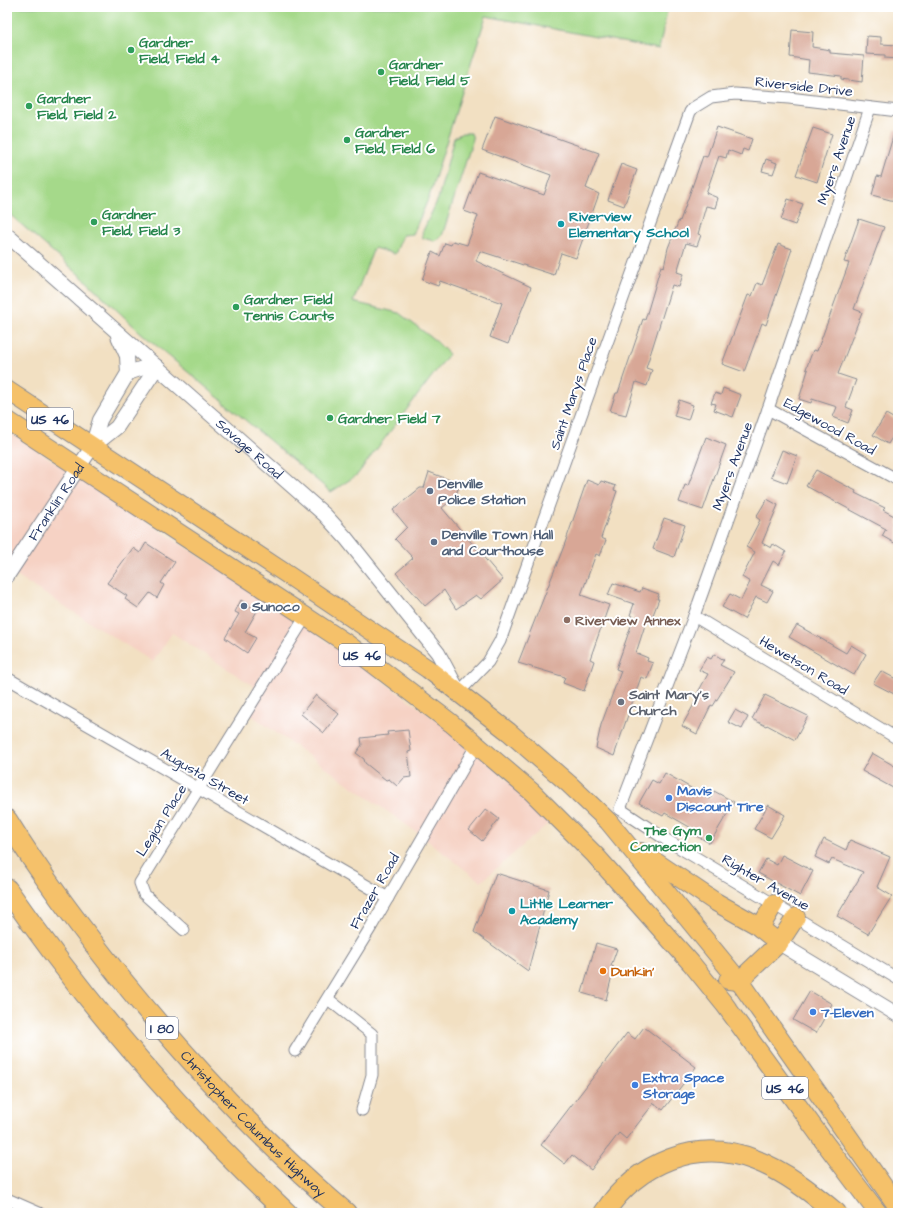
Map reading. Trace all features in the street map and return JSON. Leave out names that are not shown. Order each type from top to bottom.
[{"type":"highway","name":"US 46","points":[[7,390],[369,628],[459,692],[543,760],[598,811],[739,981],[898,1206]]},
{"type":"highway","name":"US 46","points":[[7,420],[306,616],[395,678],[477,744],[532,792],[595,855],[691,963],[725,1005],[825,1143],[878,1213]]},
{"type":"highway","name":"Christopher Columbus Highway","points":[[7,820],[52,888],[150,1015],[221,1094],[275,1149],[346,1213]]},
{"type":"highway","points":[[624,841],[707,897],[760,928],[779,942]]},
{"type":"highway","name":"I 80","points":[[7,889],[78,986],[127,1046],[208,1136],[287,1213]]},
{"type":"highway","points":[[760,928],[774,904]]},
{"type":"highway","points":[[691,963],[709,973],[728,980],[739,981],[779,942],[796,917]]},
{"type":"highway","points":[[604,1213],[623,1188],[636,1176],[651,1167],[667,1160],[691,1154],[714,1152],[754,1160],[774,1168],[805,1187],[836,1213]]},
{"type":"street","name":"Riverside Drive","points":[[706,99],[734,94],[789,98],[898,111]]},
{"type":"street","name":"Saint Marys Place","points":[[459,692],[488,662],[500,641],[687,117],[693,108],[706,99]]},
{"type":"street","name":"Myers Avenue","points":[[620,810],[694,616],[768,409],[870,108]]},
{"type":"street","name":"Savage Road","points":[[7,235],[117,333],[292,484],[334,524],[438,652],[459,692]]},
{"type":"street","points":[[117,333],[127,356],[128,373],[143,368],[157,366]]},
{"type":"street","name":"Franklin Road","points":[[92,447],[117,427],[157,366]]},
{"type":"street","name":"Franklin Road","points":[[7,576],[92,447],[100,420],[128,373]]},
{"type":"street","name":"Edgewood Road","points":[[768,409],[898,480]]},
{"type":"street","name":"Legion Place","points":[[184,930],[144,894],[140,883],[306,616]]},
{"type":"street","name":"Hewetson Road","points":[[694,616],[898,739]]},
{"type":"street","name":"Augusta Street","points":[[7,678],[388,898]]},
{"type":"street","name":"Frazer Road","points":[[295,1051],[388,898],[477,744]]},
{"type":"street","points":[[598,811],[620,810]]},
{"type":"street","name":"Righter Avenue","points":[[620,810],[665,839],[898,979]]},
{"type":"street","points":[[779,942],[898,1015]]},
{"type":"street","points":[[328,998],[372,1034],[372,1075],[362,1110]]},
{"type":"street","points":[[7,1199],[39,1213]]},
{"type":"shaded area","points":[[7,431],[296,619],[467,742],[551,821],[481,882],[415,831],[244,710],[255,687],[172,633],[153,662],[13,574],[7,583]]},
{"type":"green space","points":[[7,7],[668,7],[659,49],[486,16],[429,197],[413,234],[403,235],[395,254],[374,248],[353,302],[399,313],[436,341],[449,354],[357,475],[331,492],[139,331],[83,278],[7,212]]},
{"type":"green space","points":[[462,133],[471,133],[473,139],[442,236],[434,241],[423,238],[422,233],[438,199],[454,138]]},
{"type":"building","points":[[792,30],[813,32],[812,47],[830,50],[830,53],[864,56],[862,82],[841,79],[841,76],[808,72],[809,60],[790,57]]},
{"type":"building","points":[[867,36],[881,37],[881,44],[898,45],[898,59],[885,58],[885,55],[866,54]]},
{"type":"building","name":"Riverview Elementary School","points":[[495,116],[599,153],[586,188],[599,194],[576,258],[561,253],[554,275],[480,251],[476,261],[531,287],[508,344],[490,337],[502,303],[440,281],[438,286],[422,280],[432,252],[440,256],[445,243],[451,245],[453,241],[467,245],[478,216],[464,211],[478,172],[544,195],[551,175],[482,150]]},
{"type":"building","points":[[717,127],[752,139],[748,151],[743,149],[741,155],[728,150],[726,158],[719,156],[706,193],[718,198],[715,208],[706,206],[698,234],[701,235],[697,246],[686,243],[677,272],[683,274],[679,287],[672,285],[646,368],[652,370],[647,386],[636,382],[626,415],[610,411],[616,393],[618,393],[643,319],[645,320],[661,266],[664,267],[668,248],[679,220],[680,221],[703,156],[707,157]]},
{"type":"building","points":[[813,128],[832,134],[817,182],[796,175]]},
{"type":"building","points":[[895,130],[898,130],[898,186],[894,201],[872,195],[877,176],[881,177]]},
{"type":"building","points":[[766,159],[777,163],[773,174],[762,171]]},
{"type":"building","points":[[621,164],[637,170],[624,206],[608,200]]},
{"type":"building","points":[[788,199],[803,204],[795,225],[781,220]]},
{"type":"building","points":[[859,219],[884,227],[854,309],[862,312],[838,374],[856,380],[846,407],[853,410],[848,423],[833,417],[837,407],[812,399],[811,403],[799,399],[808,370],[806,369],[813,350],[817,351],[849,263],[844,262]]},
{"type":"building","points":[[778,244],[792,249],[766,325],[762,323],[744,372],[722,364],[748,295],[752,296],[757,283],[762,285]]},
{"type":"building","points":[[723,388],[741,395],[733,417],[714,410],[716,404],[711,403],[715,393],[721,395]]},
{"type":"building","points":[[679,400],[693,405],[688,420],[674,416]]},
{"type":"building","points":[[886,414],[898,421],[898,428],[888,444],[873,435]]},
{"type":"building","points":[[706,437],[726,445],[703,510],[679,502],[685,485],[688,486]]},
{"type":"building","points":[[782,450],[797,456],[787,483],[771,477]]},
{"type":"building","points":[[816,470],[856,491],[855,493],[885,508],[883,510],[898,518],[898,545],[882,536],[886,529],[806,486]]},
{"type":"building","name":"Denville Town Hall and Courthouse","points":[[429,472],[460,484],[455,497],[442,508],[503,580],[481,599],[476,595],[456,609],[444,590],[425,606],[396,573],[413,558],[395,539],[407,527],[393,510],[420,488],[424,488]]},
{"type":"building","points":[[587,480],[599,485],[601,481],[616,486],[614,490],[617,491],[601,538],[606,540],[600,556],[596,554],[581,595],[609,605],[590,659],[594,661],[584,691],[563,683],[565,677],[518,663],[564,546]]},
{"type":"building","points":[[767,499],[778,505],[762,543],[771,548],[773,544],[786,552],[779,565],[773,561],[761,585],[773,591],[767,602],[756,597],[744,619],[722,607],[730,594],[741,600],[750,582],[742,577],[755,552],[746,547],[760,520],[756,517]]},
{"type":"building","points":[[664,518],[685,525],[674,557],[653,549]]},
{"type":"building","points":[[146,543],[175,562],[161,583],[164,585],[157,598],[150,593],[138,608],[125,599],[127,596],[107,583],[133,548],[140,553]]},
{"type":"building","name":"Saint Mary's Church","points":[[613,583],[640,592],[642,588],[659,594],[657,599],[659,599],[650,623],[646,622],[636,653],[648,658],[647,661],[653,663],[647,679],[641,677],[614,756],[596,748],[601,725],[621,671],[616,669],[634,617],[630,615],[634,604],[608,595]]},
{"type":"building","points":[[241,600],[257,611],[245,632],[256,638],[247,653],[225,638],[239,614],[235,612]]},
{"type":"building","points":[[797,625],[846,653],[851,645],[866,654],[854,675],[789,637]]},
{"type":"building","points":[[714,654],[724,660],[720,665],[734,672],[713,706],[711,705],[697,734],[682,726],[698,697],[696,696],[708,674],[699,670],[707,657],[711,659]]},
{"type":"building","points":[[881,671],[898,680],[898,696],[873,683]]},
{"type":"building","points":[[316,695],[339,714],[324,733],[301,714]]},
{"type":"building","points":[[765,695],[808,716],[795,740],[752,719]]},
{"type":"building","points":[[735,710],[748,717],[742,729],[728,722]]},
{"type":"building","points":[[408,730],[411,751],[408,752],[411,777],[404,778],[397,786],[389,779],[386,780],[365,763],[364,759],[356,753],[362,745],[361,738],[388,735],[387,732]]},
{"type":"building","points":[[872,753],[898,768],[898,778],[893,788],[862,771]]},
{"type":"building","points":[[665,773],[710,799],[714,791],[734,802],[710,843],[691,833],[693,829],[665,813],[663,816],[639,803],[652,780],[659,784]]},
{"type":"building","points":[[768,805],[785,815],[771,838],[754,829]]},
{"type":"building","points":[[486,809],[499,819],[482,841],[469,830]]},
{"type":"building","points":[[824,839],[846,850],[850,840],[890,857],[877,887],[892,896],[868,934],[837,916],[863,872],[832,859],[829,864],[815,857]]},
{"type":"building","points":[[782,855],[813,871],[800,896],[758,873],[766,859],[777,865]]},
{"type":"building","name":"Little Learner Academy","points":[[496,873],[549,890],[528,971],[474,932]]},
{"type":"building","name":"Dunkin'","points":[[596,943],[617,949],[611,966],[614,967],[606,1000],[582,993]]},
{"type":"building","name":"7-Eleven","points":[[810,991],[832,1004],[816,1033],[793,1020]]},
{"type":"building","name":"Extra Space Storage","points":[[644,1027],[696,1067],[663,1110],[654,1103],[626,1139],[619,1133],[591,1170],[572,1155],[565,1164],[541,1145],[627,1033],[635,1039]]},
{"type":"place","name":"Gardner Field, Field 4","points":[[131,50]]},
{"type":"place","name":"Gardner Field, Field 5","points":[[381,72]]},
{"type":"place","name":"Gardner Field, Field 2","points":[[29,106]]},
{"type":"place","name":"Gardner Field, Field 6","points":[[347,140]]},
{"type":"place","name":"Gardner Field, Field 3","points":[[94,222]]},
{"type":"place","name":"Riverview Elementary School","points":[[561,224]]},
{"type":"place","name":"Gardner Field Tennis Courts","points":[[236,307]]},
{"type":"place","name":"Gardner Field 7","points":[[330,418]]},
{"type":"place","name":"Denville Police Station","points":[[430,491]]},
{"type":"place","name":"Denville Town Hall and Courthouse","points":[[434,542]]},
{"type":"place","name":"Sunoco","points":[[244,606]]},
{"type":"place","name":"Riverview Annex","points":[[567,620]]},
{"type":"place","name":"Saint Mary's Church","points":[[621,702]]},
{"type":"place","name":"Mavis Discount Tire","points":[[669,798]]},
{"type":"place","name":"The Gym Connection","points":[[709,838]]},
{"type":"place","name":"Little Learner Academy","points":[[512,911]]},
{"type":"place","name":"Dunkin'","points":[[603,971]]},
{"type":"place","name":"7-Eleven","points":[[813,1012]]},
{"type":"place","name":"Extra Space Storage","points":[[635,1085]]}]
